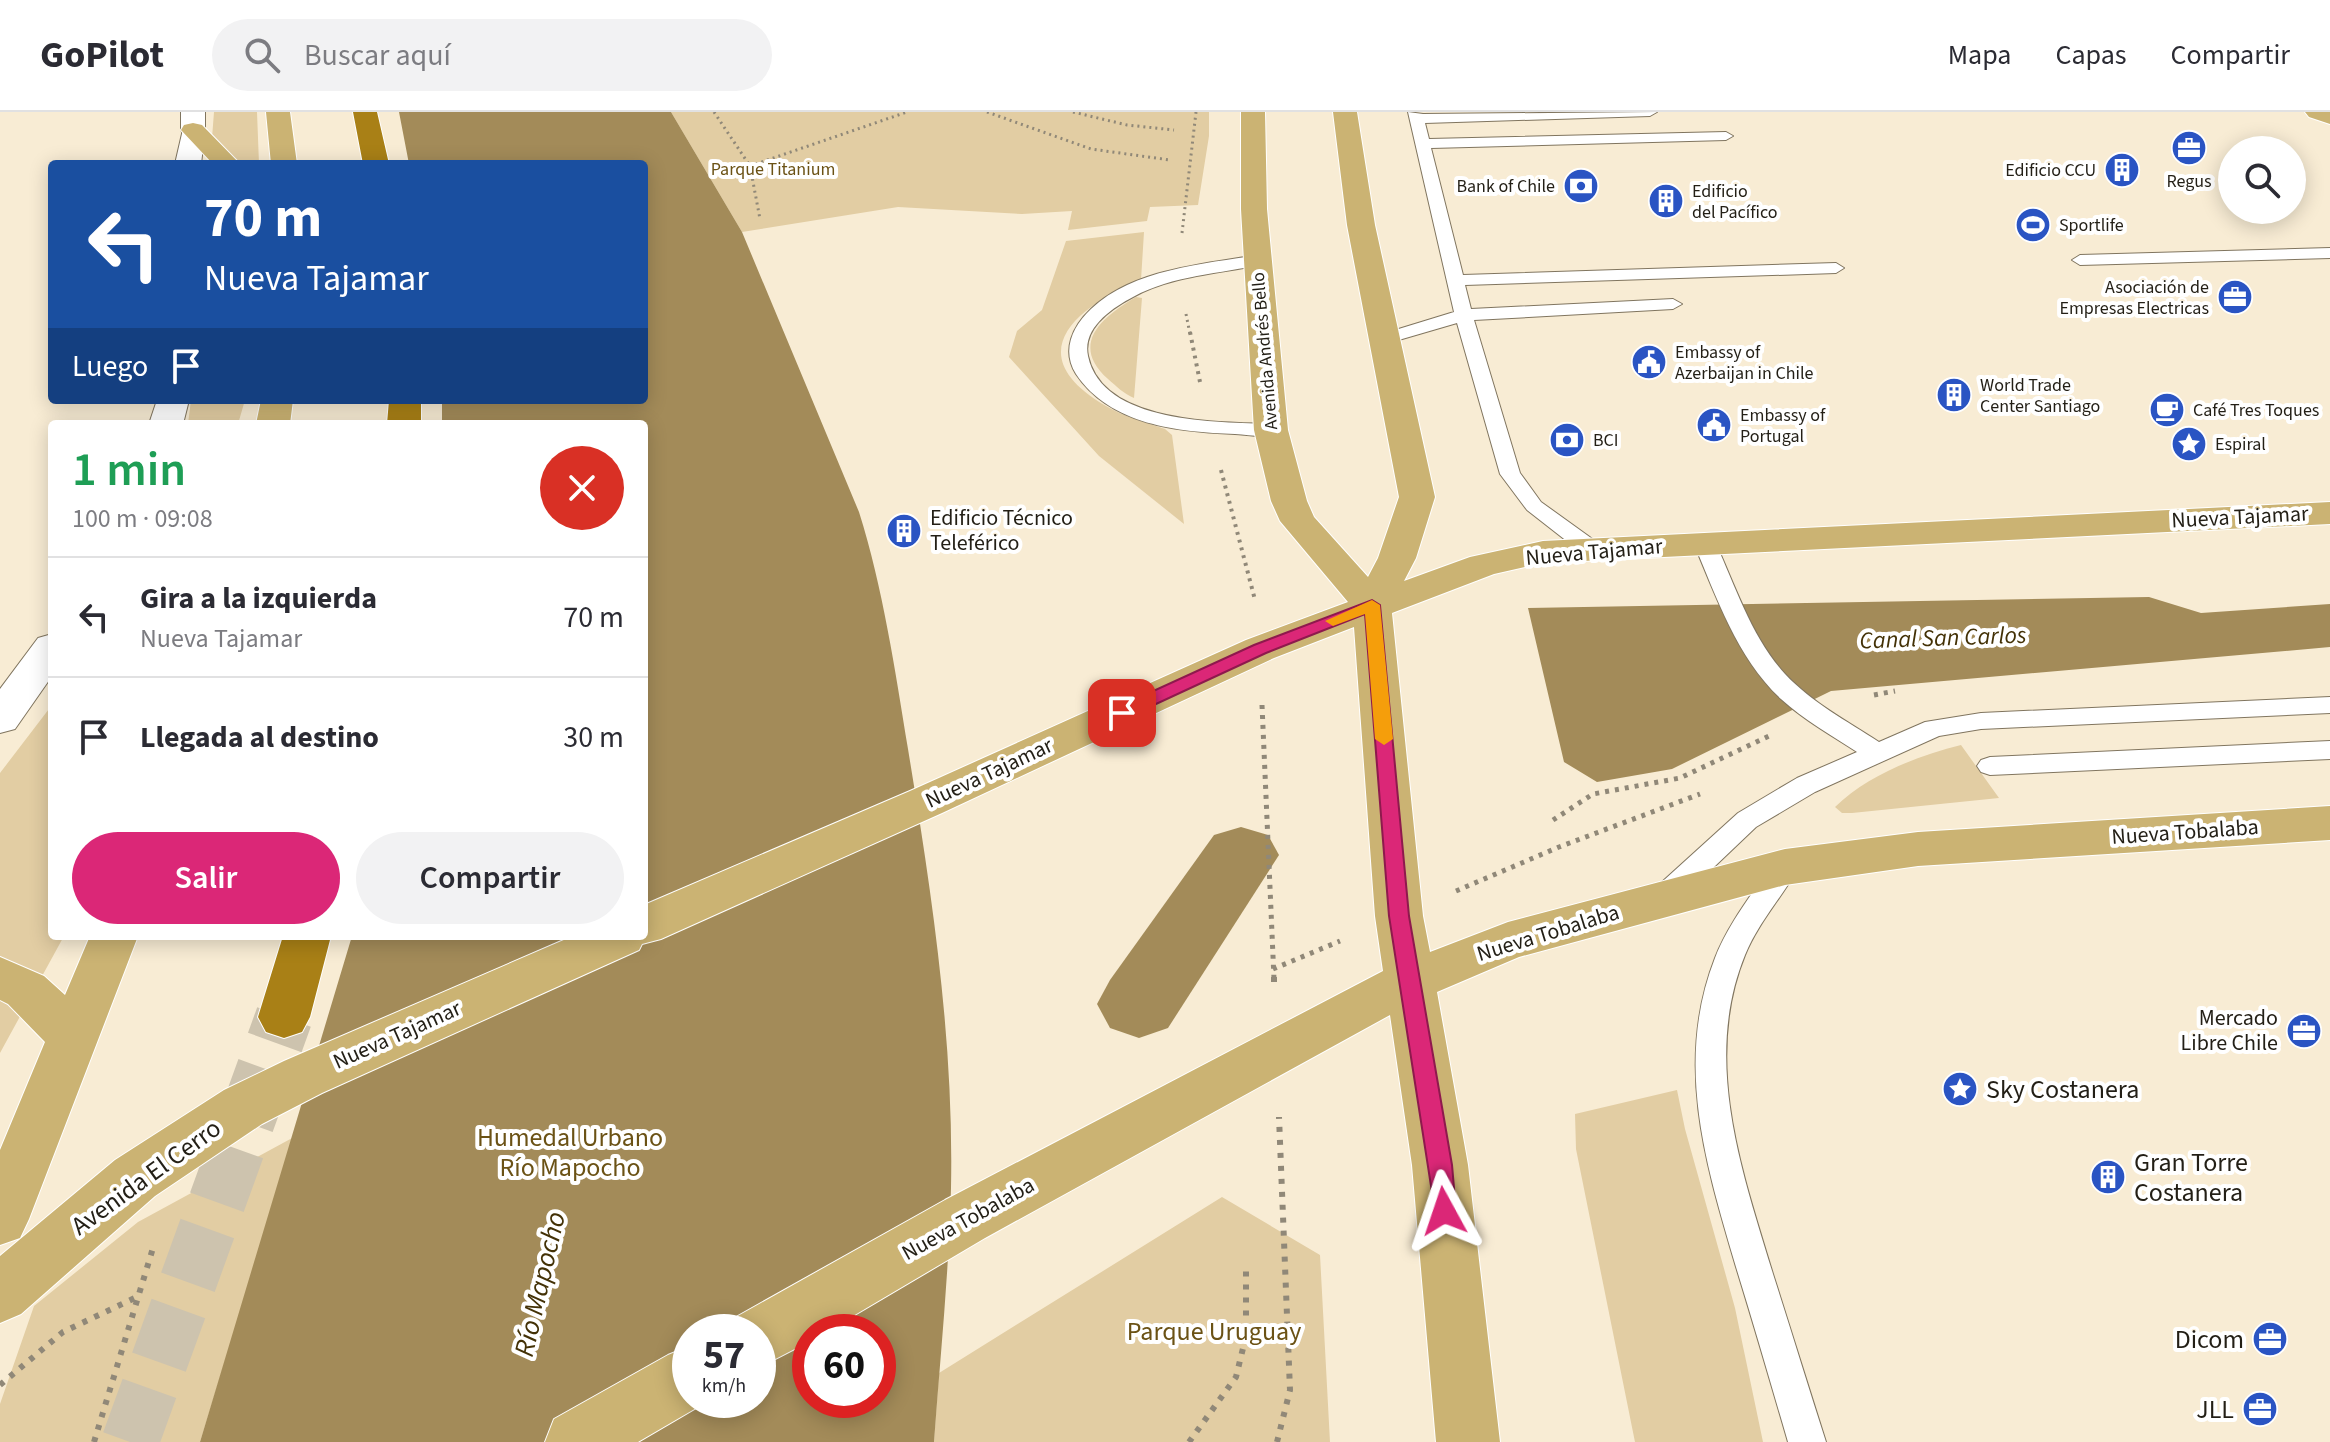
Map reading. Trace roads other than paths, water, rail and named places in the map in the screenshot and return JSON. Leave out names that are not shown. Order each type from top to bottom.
[{"type":"highway","points":[[365,112],[375,160]]},
{"type":"highway","points":[[284,1017],[306,940]]},
{"type":"main road","points":[[278,112],[284,160]]},
{"type":"main road","name":"Avenida Andrés Bello","points":[[1253,112],[1254,209],[1271,430],[1289,501],[1298,521],[1372,605]]},
{"type":"main road","points":[[1345,112],[1361,225],[1417,497],[1397,558],[1372,605],[1399,916],[1440,1165],[1468,1442]]},
{"type":"main road","points":[[2317,112],[2330,117]]},
{"type":"main road","points":[[193,121],[224,160]]},
{"type":"main road","name":"Nueva Tajamar","points":[[648,924],[926,802],[1260,649],[1483,565],[1543,552],[1590,548],[2330,513]]},
{"type":"main road","name":"Nueva Tobalaba","points":[[776,1328],[965,1219],[1209,1090],[1277,1050],[1410,981],[1508,941],[1785,867],[1918,849],[2330,823]]},
{"type":"main road","points":[[0,1219],[112,940]]},
{"type":"main road","name":"Nueva Tajamar","points":[[303,1077],[613,940]]},
{"type":"main road","points":[[0,977],[26,990],[75,1038]]},
{"type":"main road","name":"Avenida El Cerro","points":[[0,1294],[89,1214],[183,1144],[243,1107],[303,1077]]},
{"type":"main road","points":[[577,1442],[672,1387]]},
{"type":"street","points":[[188,160],[193,121]]},
{"type":"street","points":[[0,719],[48,653]]},
{"type":"lane","points":[[1590,548],[1534,506],[1510,474],[1464,315],[1415,116],[1650,112]]},
{"type":"lane","points":[[1422,144],[1726,136]]},
{"type":"lane","points":[[2080,260],[2330,253]]},
{"type":"lane","points":[[1258,260],[1179,275],[1129,292],[1093,317],[1080,331],[1075,346],[1081,370],[1112,399],[1134,412],[1182,424],[1271,430]]},
{"type":"lane","points":[[1455,280],[1836,268]]},
{"type":"lane","points":[[1385,339],[1464,315],[1673,304]]},
{"type":"lane","points":[[1705,544],[1752,643],[1772,672],[1789,692],[1878,754]]},
{"type":"lane","points":[[1659,901],[1747,820],[1806,785],[1934,728],[1981,721],[2330,705]]},
{"type":"lane","points":[[1990,766],[2330,750]]},
{"type":"lane","points":[[1785,867],[1743,930],[1732,955],[1711,1038],[1710,1064],[1713,1114],[1721,1159],[1807,1442]]},
{"type":"water","name":"Humedal Urbano Río Mapocho","points":[[399,112],[671,112],[742,232],[859,512],[882,600],[898,689],[925,858],[945,1023],[951,1188],[934,1442],[200,1442],[351,940],[648,940],[648,420],[442,420],[442,404],[648,404],[648,160],[408,160]]},
{"type":"water","points":[[2149,597],[2201,613],[2330,604],[2330,647],[1831,691],[1672,769],[1597,782],[1564,762],[1528,608]]},
{"type":"waterway","name":"Canal San Carlos","points":[[1139,1004],[1241,855]]},
{"type":"tunnel","points":[[130,1442],[284,1017]]},
{"type":"place","name":"Regus","points":[[2189,148]]},
{"type":"place","name":"Edificio CCU","points":[[2122,170]]},
{"type":"place","name":"Bank of Chile","points":[[1581,186]]},
{"type":"place","name":"Edificio del Pacífico","points":[[1666,201]]},
{"type":"place","name":"Sportlife","points":[[2033,225]]},
{"type":"place","name":"Asociación de Empresas Electricas","points":[[2235,297]]},
{"type":"place","name":"Embassy of Azerbaijan in Chile","points":[[1649,362]]},
{"type":"place","name":"World Trade Center Santiago","points":[[1954,395]]},
{"type":"place","name":"Café Tres Toques","points":[[2167,410]]},
{"type":"place","name":"Embassy of Portugal","points":[[1714,425]]},
{"type":"place","name":"BCI","points":[[1567,440]]},
{"type":"place","name":"Espiral","points":[[2189,444]]},
{"type":"place","name":"Edificio Técnico Teleférico","points":[[904,531]]},
{"type":"place","name":"Mercado Libre Chile","points":[[2304,1031]]},
{"type":"place","name":"Sky Costanera","points":[[1960,1089]]},
{"type":"place","name":"Gran Torre Costanera","points":[[2108,1177]]},
{"type":"place","name":"Dicom","points":[[2270,1339]]},
{"type":"place","name":"JLL","points":[[2260,1409]]},
{"type":"park label","name":"Parque Titanium","points":[[773,169]]},
{"type":"park label","name":"Parque Uruguay","points":[[1214,1331]]},
{"type":"water label","name":"Río Mapocho","points":[[540,1284]]}]
